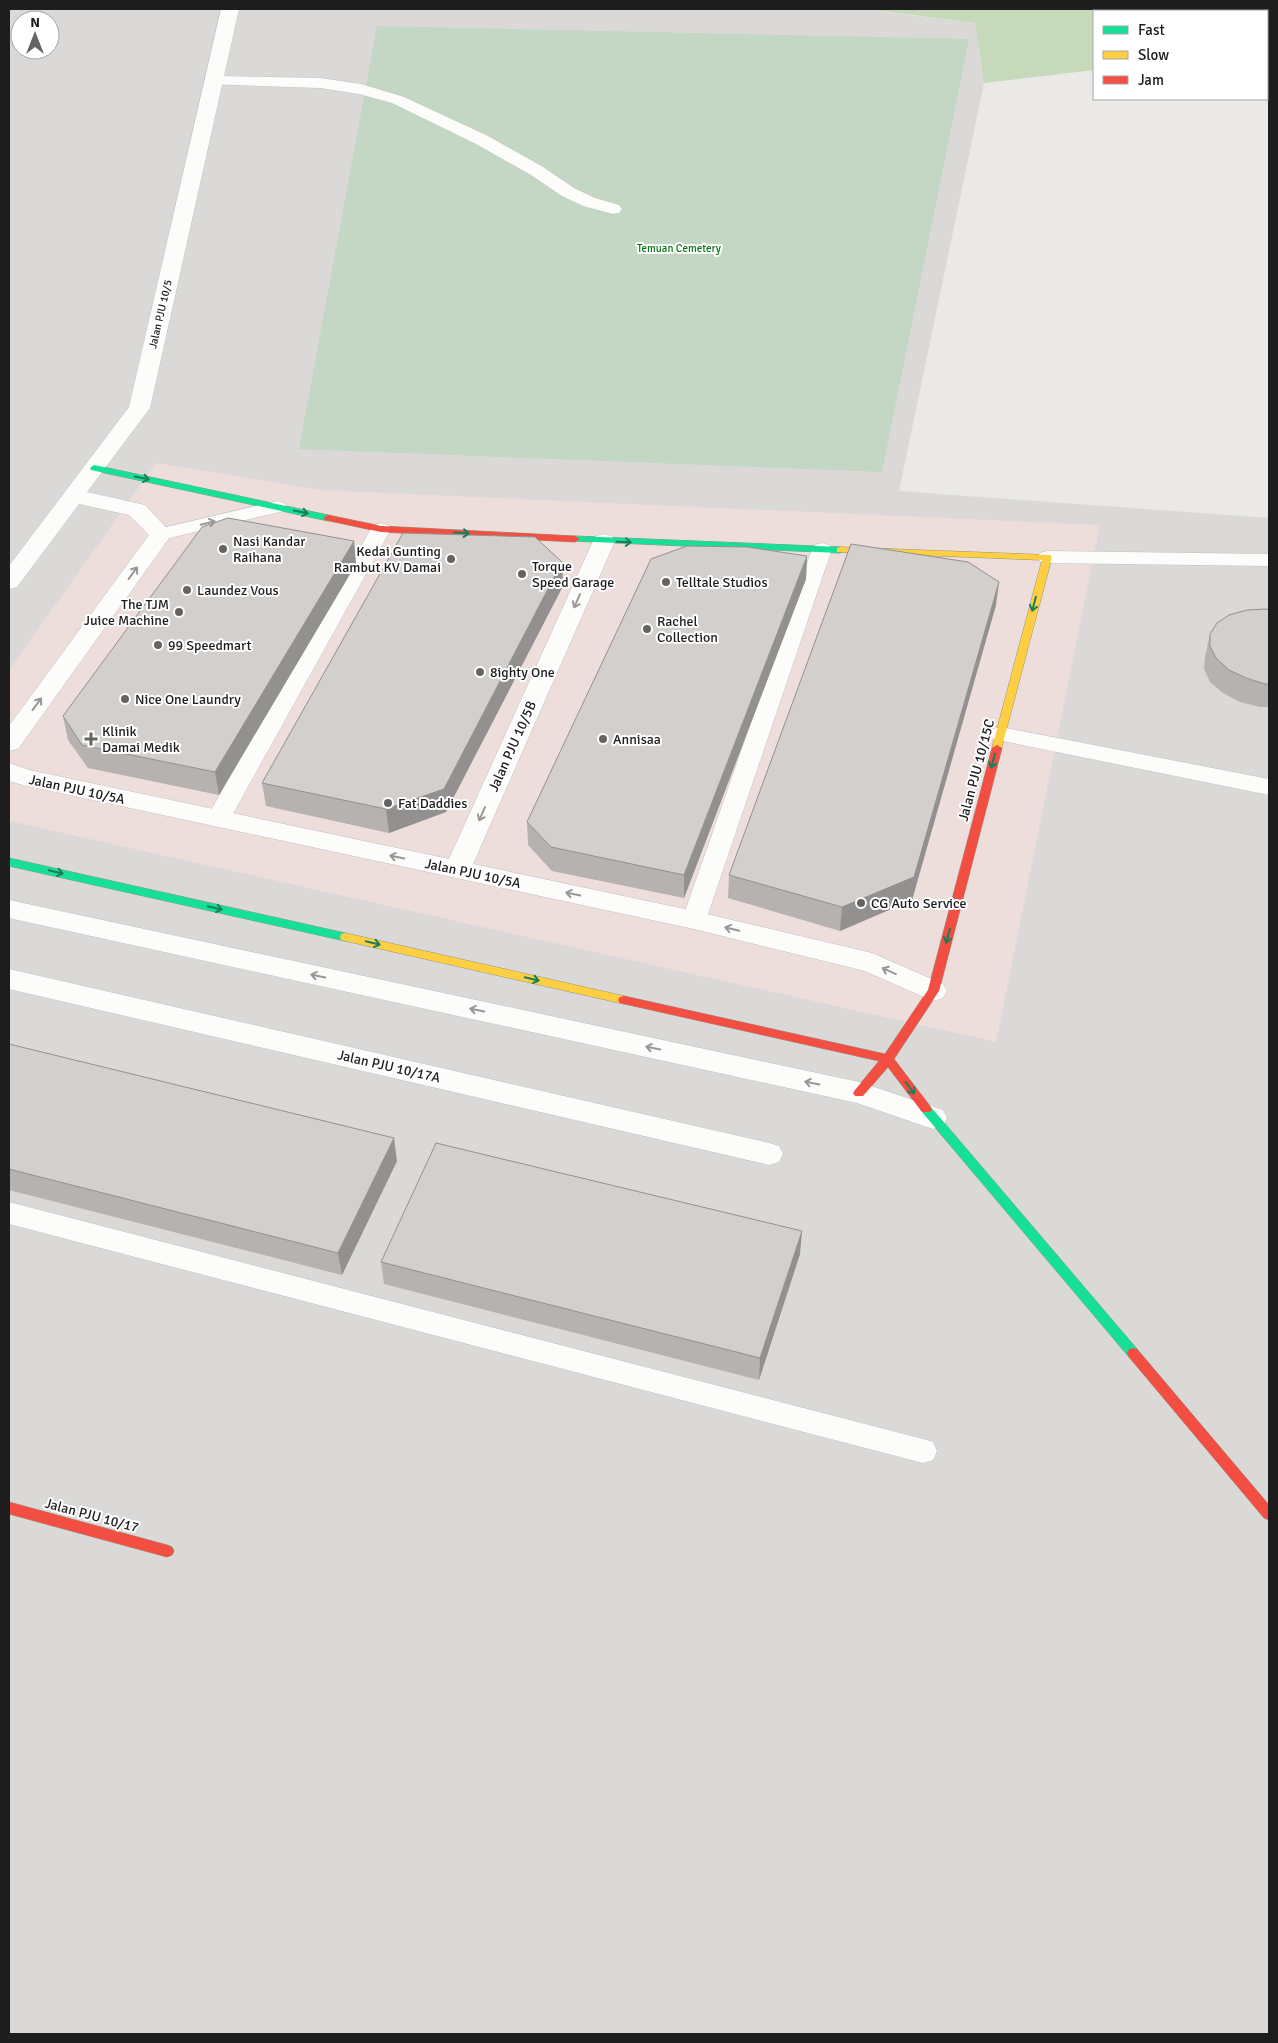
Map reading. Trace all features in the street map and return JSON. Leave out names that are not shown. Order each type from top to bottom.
[{"type":"street","name":"Jalan PJU 10/5","points":[[9,582],[139,408],[230,9]]},
{"type":"street","points":[[94,468],[382,529],[604,541],[1047,557]]},
{"type":"street","points":[[9,743],[161,534],[138,510],[74,496]]},
{"type":"street","name":"Jalan PJU 10/5B","points":[[457,870],[604,541]]},
{"type":"street","name":"Jalan PJU 10/15C","points":[[859,1093],[888,1059],[933,990],[1047,557]]},
{"type":"street","name":"Jalan PJU 10/5A","points":[[9,770],[23,777],[694,920],[872,963],[933,990]]},
{"type":"street","points":[[9,862],[888,1059],[933,1118],[1269,1514]]},
{"type":"street","points":[[9,909],[859,1093],[933,1118]]},
{"type":"street","name":"Jalan PJU 10/17A","points":[[9,979],[769,1154]]},
{"type":"street","name":"Jalan PJU 10/17","points":[[9,1508],[166,1550]]},
{"type":"lane","points":[[214,81],[320,83],[361,89],[398,100],[482,140],[537,171],[568,192],[589,202],[613,209]]},
{"type":"lane","points":[[161,534],[276,507]]},
{"type":"lane","points":[[218,819],[382,529]]},
{"type":"lane","points":[[694,920],[822,549]]},
{"type":"lane","points":[[1047,557],[1269,560]]},
{"type":"lane","points":[[1001,734],[1269,786]]},
{"type":"lane","points":[[9,1213],[923,1452]]},
{"type":"shaded area","points":[[9,9],[882,9],[882,12],[975,23],[984,83],[899,491],[1269,518],[1269,2034],[9,2034]]},
{"type":"shaded area","points":[[156,463],[321,490],[1100,525],[996,1042],[9,821],[9,670]]},
{"type":"green space","points":[[882,9],[1269,9],[1269,48],[1268,10],[1093,10],[1093,70],[984,83],[975,23],[881,11]]},
{"type":"green space","name":"Temuan Cemetery","points":[[377,26],[969,39],[882,472],[299,449]]},
{"type":"building","points":[[228,518],[354,541],[215,772],[82,745],[63,716],[202,527]]},
{"type":"building","points":[[403,533],[535,537],[562,562],[444,789],[386,809],[262,783]]},
{"type":"building","points":[[851,544],[968,562],[999,582],[914,877],[842,907],[729,875]]},
{"type":"building","points":[[687,546],[747,547],[807,556],[684,875],[551,847],[527,822],[651,559]]},
{"type":"building","points":[[1247,610],[1269,610],[1269,684],[1246,678],[1229,670],[1216,658],[1210,646],[1210,634],[1217,623],[1229,615]]},
{"type":"building","points":[[9,1044],[394,1138],[338,1253],[9,1169]]},
{"type":"building","points":[[436,1143],[802,1231],[760,1358],[381,1262]]},
{"type":"traffic: fast","points":[[94,468],[328,518]]},
{"type":"traffic: fast","points":[[575,539],[840,550]]},
{"type":"traffic: fast","points":[[9,862],[345,937]]},
{"type":"traffic: fast","points":[[926,1109],[1133,1353]]},
{"type":"traffic: slow","points":[[840,550],[1047,557],[997,748]]},
{"type":"traffic: slow","points":[[345,937],[624,1000]]},
{"type":"traffic: jam","points":[[328,518],[381,529],[575,539]]},
{"type":"traffic: jam","points":[[859,1093],[888,1059],[933,991],[997,748]]},
{"type":"traffic: jam","points":[[624,1000],[888,1059],[926,1109]]},
{"type":"traffic: jam","points":[[1133,1353],[1269,1514]]},
{"type":"traffic: jam","points":[[9,1508],[167,1551]]},
{"type":"place","name":"Nasi Kandar Raihana","points":[[223,549]]},
{"type":"place","name":"Kedai Gunting Rambut KV Damai","points":[[451,559]]},
{"type":"place","name":"Torque Speed Garage","points":[[522,574]]},
{"type":"place","name":"Telltale Studios","points":[[666,582]]},
{"type":"place","name":"Laundez Vous","points":[[187,590]]},
{"type":"place","name":"The TJM Juice Machine","points":[[179,612]]},
{"type":"place","name":"Rachel Collection","points":[[647,629]]},
{"type":"place","name":"99 Speedmart","points":[[158,645]]},
{"type":"place","name":"8ighty One","points":[[480,672]]},
{"type":"place","name":"Nice One Laundry","points":[[125,699]]},
{"type":"place","name":"Klinik Damai Medik","points":[[91,739]]},
{"type":"place","name":"Annisaa","points":[[603,739]]},
{"type":"place","name":"Fat Daddies","points":[[388,803]]},
{"type":"place","name":"CG Auto Service","points":[[861,903]]}]
